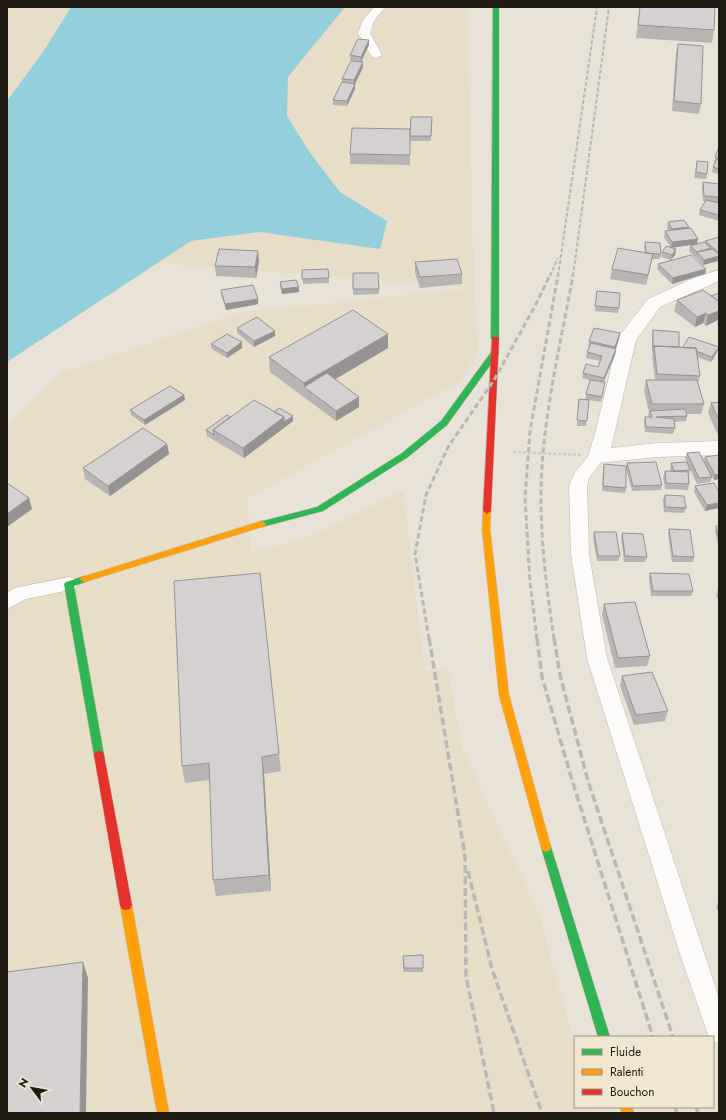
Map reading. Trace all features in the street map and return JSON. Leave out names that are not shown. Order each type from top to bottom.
[{"type":"main road","points":[[496,7],[495,353],[486,529],[504,694],[565,913],[604,1036]]},
{"type":"main road","points":[[163,1113],[69,584],[223,535],[320,509],[405,455],[444,422],[495,353]]},
{"type":"street","points":[[590,456],[605,434],[627,339],[654,303],[702,281],[719,275]]},
{"type":"street","points":[[590,456],[658,450],[719,448]]},
{"type":"lane","points":[[376,55],[364,33],[369,20],[380,7]]},
{"type":"lane","points":[[590,456],[578,486],[580,554],[598,658],[692,954],[719,1032]]},
{"type":"lane","points":[[7,602],[21,593],[69,584]]},
{"type":"path","points":[[513,452],[590,456]]},
{"type":"shaded area","points":[[7,7],[467,7],[474,288],[478,352],[462,380],[248,498],[251,552],[303,539],[403,491],[425,671],[448,670],[462,748],[541,918],[574,1046],[574,1108],[590,1108],[591,1113],[7,1113],[7,427],[62,373],[237,313],[471,288],[7,251],[7,101],[12,94],[7,93]]},
{"type":"water","points":[[71,7],[345,7],[288,77],[287,116],[311,154],[340,192],[387,221],[380,249],[259,232],[191,241],[7,362],[7,101],[45,49]]},
{"type":"building","points":[[640,7],[715,7],[714,30],[638,25]]},
{"type":"building","points":[[358,39],[369,40],[361,57],[350,55]]},
{"type":"building","points":[[678,44],[703,46],[701,104],[674,101]]},
{"type":"building","points":[[351,61],[363,62],[354,80],[342,79]]},
{"type":"building","points":[[342,82],[355,84],[347,101],[333,100]]},
{"type":"building","points":[[411,117],[432,117],[431,136],[410,136]]},
{"type":"building","points":[[352,128],[410,129],[410,155],[350,154]]},
{"type":"building","points":[[719,146],[719,158],[715,157]]},
{"type":"building","points":[[717,159],[719,160],[719,169],[713,167]]},
{"type":"building","points":[[697,161],[708,162],[707,174],[696,172]]},
{"type":"building","points":[[703,182],[719,184],[719,197],[704,196]]},
{"type":"building","points":[[706,200],[719,203],[719,215],[700,210]]},
{"type":"building","points":[[684,220],[689,227],[672,229],[668,222]]},
{"type":"building","points":[[691,228],[698,239],[672,242],[665,231]]},
{"type":"building","points":[[719,237],[719,253],[705,241]]},
{"type":"building","points":[[645,242],[660,243],[661,254],[646,253]]},
{"type":"building","points":[[704,242],[711,248],[697,252],[690,246]]},
{"type":"building","points":[[666,246],[676,249],[672,255],[662,252]]},
{"type":"building","points":[[618,248],[653,254],[648,275],[612,269]]},
{"type":"building","points":[[219,249],[258,251],[255,267],[215,266]]},
{"type":"building","points":[[713,249],[719,256],[704,260],[697,252]]},
{"type":"building","points":[[691,255],[706,269],[673,278],[658,264]]},
{"type":"building","points":[[457,259],[462,274],[420,277],[415,262]]},
{"type":"building","points":[[328,269],[329,278],[302,279],[302,270]]},
{"type":"building","points":[[353,273],[378,273],[379,289],[353,289]]},
{"type":"building","points":[[296,280],[299,287],[282,289],[280,282]]},
{"type":"building","points":[[253,285],[258,299],[225,304],[221,290]]},
{"type":"building","points":[[703,290],[719,300],[719,311],[708,315],[706,313],[697,317],[677,300]]},
{"type":"building","points":[[597,291],[620,293],[619,308],[595,306]]},
{"type":"building","points":[[719,293],[719,300],[711,296]]},
{"type":"building","points":[[353,310],[388,334],[304,383],[269,357]]},
{"type":"building","points":[[257,317],[275,331],[254,341],[237,328]]},
{"type":"building","points":[[594,328],[620,333],[615,347],[589,341]]},
{"type":"building","points":[[653,330],[679,332],[679,347],[654,346],[654,348]]},
{"type":"building","points":[[227,334],[242,342],[227,353],[211,344]]},
{"type":"building","points":[[689,337],[719,347],[712,357],[696,351],[696,348],[685,348],[683,347]]},
{"type":"building","points":[[591,343],[616,349],[604,378],[583,373],[586,364],[598,367],[602,356],[587,352]]},
{"type":"building","points":[[654,346],[696,348],[700,376],[657,374]]},
{"type":"building","points":[[327,373],[359,397],[336,411],[304,387]]},
{"type":"building","points":[[590,380],[605,382],[602,397],[586,394]]},
{"type":"building","points":[[646,380],[697,380],[704,404],[652,404]]},
{"type":"building","points":[[170,386],[184,395],[144,420],[130,410]]},
{"type":"building","points":[[579,399],[589,400],[587,421],[577,420]]},
{"type":"building","points":[[254,400],[284,417],[243,448],[213,430]]},
{"type":"building","points":[[719,402],[719,420],[711,403]]},
{"type":"building","points":[[279,408],[293,416],[284,422],[284,417],[274,412]]},
{"type":"building","points":[[685,409],[687,416],[656,417],[674,419],[675,428],[646,427],[645,417],[652,417],[650,411]]},
{"type":"building","points":[[227,415],[230,417],[213,430],[214,435],[206,430]]},
{"type":"building","points":[[143,428],[167,444],[108,486],[83,468]]},
{"type":"building","points":[[699,452],[712,477],[699,478],[687,453]]},
{"type":"building","points":[[719,455],[719,474],[715,475],[705,457]]},
{"type":"building","points":[[656,462],[662,485],[633,486],[627,463]]},
{"type":"building","points":[[687,462],[690,470],[674,471],[671,463]]},
{"type":"building","points":[[604,464],[626,466],[626,488],[603,486]]},
{"type":"building","points":[[665,471],[688,472],[689,484],[666,483]]},
{"type":"building","points":[[7,483],[29,498],[7,514]]},
{"type":"building","points":[[714,483],[719,492],[719,503],[707,505],[695,486]]},
{"type":"building","points":[[665,495],[684,496],[686,508],[665,507]]},
{"type":"building","points":[[716,526],[719,526],[719,540]]},
{"type":"building","points":[[669,529],[690,530],[694,557],[673,556]]},
{"type":"building","points":[[594,532],[616,532],[620,556],[598,556]]},
{"type":"building","points":[[622,533],[643,534],[647,557],[625,556]]},
{"type":"building","points":[[260,573],[279,754],[262,757],[269,875],[213,880],[209,763],[182,766],[174,581]]},
{"type":"building","points":[[650,573],[689,574],[693,591],[653,591]]},
{"type":"building","points":[[635,602],[650,656],[618,658],[604,604]]},
{"type":"building","points":[[652,672],[668,711],[636,715],[622,676]]},
{"type":"building","points":[[423,955],[423,968],[404,968],[403,956]]},
{"type":"building","points":[[83,962],[80,1113],[7,1113],[7,972]]},
{"type":"railway","points":[[558,276],[597,7]]},
{"type":"railway","points":[[573,276],[609,7]]},
{"type":"railway","points":[[550,276],[558,258]]},
{"type":"railway","points":[[429,639],[415,554],[426,495],[448,447],[494,380],[534,308],[550,275]]},
{"type":"railway","points":[[537,639],[530,582],[525,498],[530,431],[558,275]]},
{"type":"railway","points":[[554,639],[543,551],[541,515],[542,469],[544,441],[552,386],[573,275]]},
{"type":"railway","points":[[429,638],[465,856],[466,976],[494,1113]]},
{"type":"railway","points":[[537,638],[542,677],[572,780],[653,1036]]},
{"type":"railway","points":[[554,638],[560,675],[588,781],[673,1036]]},
{"type":"railway","points":[[468,871],[492,969],[542,1113]]},
{"type":"railway","points":[[675,1108],[677,1113]]},
{"type":"railway","points":[[696,1108],[698,1113]]},
{"type":"traffic: fast","points":[[495,339],[496,7]]},
{"type":"traffic: fast","points":[[262,524],[320,509],[405,455],[444,423],[495,353]]},
{"type":"traffic: fast","points":[[85,579],[69,584],[99,755]]},
{"type":"traffic: fast","points":[[546,847],[604,1036]]},
{"type":"traffic: slow","points":[[487,511],[486,529],[504,695],[546,847]]},
{"type":"traffic: slow","points":[[85,579],[262,524]]},
{"type":"traffic: slow","points":[[126,905],[163,1113]]},
{"type":"traffic: slow","points":[[626,1108],[628,1113]]},
{"type":"traffic: jam","points":[[487,511],[495,339]]},
{"type":"traffic: jam","points":[[99,755],[126,905]]}]
